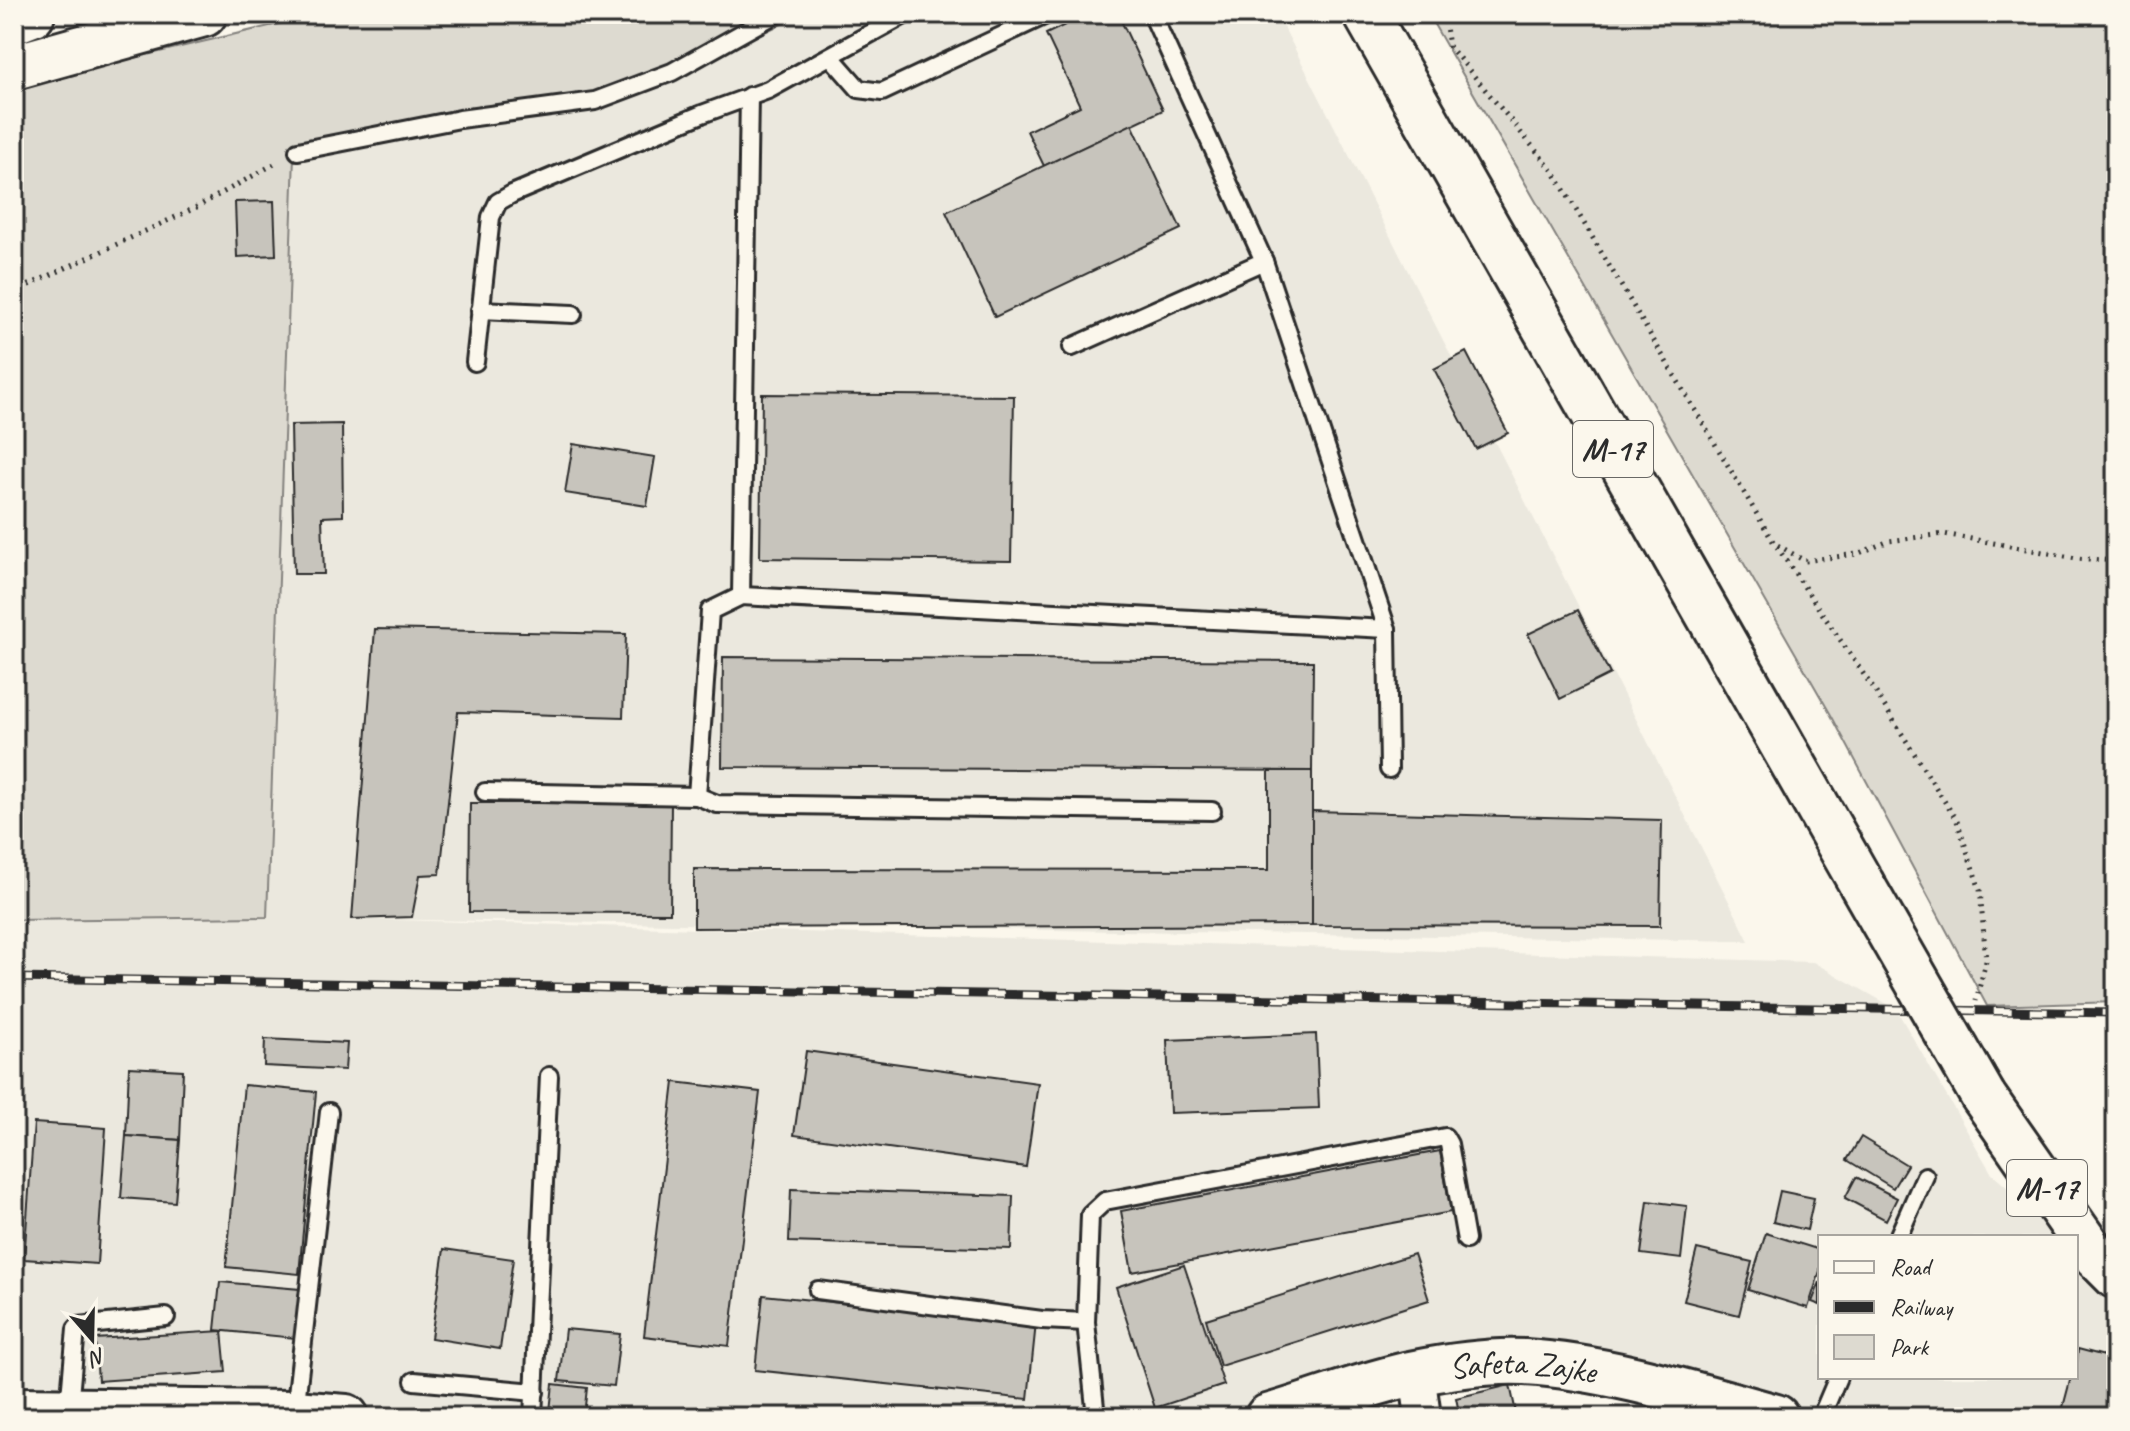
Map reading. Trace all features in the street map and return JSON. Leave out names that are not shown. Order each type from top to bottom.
[{"type":"main road","points":[[14,21],[32,14]]},
{"type":"main road","points":[[14,67],[204,14]]},
{"type":"main road","name":"M-17","points":[[1366,14],[1983,1096],[2091,1251],[2116,1276]]},
{"type":"main road","name":"Safeta Zajke","points":[[1288,1414],[1369,1384],[1417,1373],[1476,1364],[1523,1362],[1588,1369],[1776,1417]]},
{"type":"main road","points":[[14,1410],[294,1413],[346,1417]]},
{"type":"street","points":[[1417,1373],[1423,1417]]},
{"type":"lane","points":[[298,151],[460,119],[595,101],[672,72],[776,14]]},
{"type":"lane","points":[[475,362],[491,217],[498,202],[541,181],[768,90],[831,57],[885,19],[906,14]]},
{"type":"lane","points":[[831,57],[859,89],[882,92],[1048,14]]},
{"type":"lane","points":[[1152,14],[1264,261],[1387,629],[1389,769]]},
{"type":"lane","points":[[741,596],[749,96]]},
{"type":"lane","points":[[1072,347],[1264,261]]},
{"type":"lane","points":[[480,310],[573,314]]},
{"type":"lane","points":[[697,796],[710,611],[741,596],[1387,629]]},
{"type":"lane","points":[[485,792],[697,796],[717,804],[1212,811]]},
{"type":"lane","points":[[533,1417],[549,1076]]},
{"type":"lane","points":[[294,1413],[329,1112]]},
{"type":"lane","points":[[1096,1417],[1086,1322],[1090,1215],[1105,1201],[1445,1137],[1449,1144],[1466,1240]]},
{"type":"lane","points":[[1899,1235],[1925,1176]]},
{"type":"lane","points":[[818,1290],[1042,1320],[1086,1322]]},
{"type":"lane","points":[[69,1410],[76,1329],[79,1326],[166,1317]]},
{"type":"lane","points":[[1821,1417],[1837,1379]]},
{"type":"lane","points":[[414,1381],[535,1392]]},
{"type":"path","points":[[1444,14],[1449,46],[1553,171],[1774,543],[1873,688],[1957,821],[1980,890],[1986,961],[1976,1001]]},
{"type":"path","points":[[14,292],[195,208],[298,151]]},
{"type":"path","points":[[1774,543],[1805,561],[1857,554],[1889,541],[1944,534],[2076,558],[2116,561]]},
{"type":"shaded area","points":[[803,14],[1277,14],[1749,941],[362,919],[1813,962],[1896,1009],[1992,1174],[2061,1235],[1818,1235],[1818,1379],[2078,1379],[2078,1251],[2116,1284],[2116,1417],[1776,1417],[1523,1362],[1266,1417],[233,1417],[14,1410],[14,921],[267,916],[294,156],[630,95]]},
{"type":"green space","points":[[308,14],[803,14],[630,95],[294,156],[267,917],[14,920],[14,86],[291,21]]},
{"type":"green space","points":[[1428,14],[2116,14],[2116,1002],[1987,1006],[1831,715]]},
{"type":"building","points":[[1088,14],[1118,14],[1163,110],[1044,166],[1027,131],[1080,106],[1046,34]]},
{"type":"building","points":[[1132,124],[1181,229],[995,317],[946,212]]},
{"type":"building","points":[[274,201],[276,255],[237,257],[235,202]]},
{"type":"building","points":[[1466,352],[1508,433],[1476,449],[1434,369]]},
{"type":"building","points":[[762,394],[1014,396],[1011,561],[760,558]]},
{"type":"building","points":[[342,424],[343,516],[322,517],[324,574],[294,574],[291,425]]},
{"type":"building","points":[[573,444],[655,457],[647,506],[565,493]]},
{"type":"building","points":[[1578,610],[1610,674],[1560,699],[1528,634]]},
{"type":"building","points":[[375,629],[626,634],[623,717],[458,712],[440,874],[420,875],[412,917],[352,919]]},
{"type":"building","points":[[723,657],[1313,661],[1312,771],[722,767]]},
{"type":"building","points":[[1269,771],[1312,771],[1312,925],[694,928],[694,869],[1269,870]]},
{"type":"building","points":[[470,803],[671,803],[670,913],[469,912]]},
{"type":"building","points":[[1312,811],[1662,820],[1660,926],[1312,925]]},
{"type":"building","points":[[1316,1034],[1319,1108],[1170,1113],[1167,1040]]},
{"type":"building","points":[[265,1039],[347,1043],[345,1070],[264,1066]]},
{"type":"building","points":[[806,1051],[1038,1083],[1026,1167],[794,1135]]},
{"type":"building","points":[[129,1067],[183,1070],[180,1140],[126,1136]]},
{"type":"building","points":[[674,1082],[760,1092],[729,1346],[644,1336]]},
{"type":"building","points":[[244,1085],[316,1092],[299,1274],[226,1267]]},
{"type":"building","points":[[34,1123],[106,1128],[97,1264],[24,1259]]},
{"type":"building","points":[[126,1136],[180,1140],[175,1202],[121,1198]]},
{"type":"building","points":[[1861,1137],[1907,1165],[1893,1188],[1847,1160]]},
{"type":"building","points":[[1440,1151],[1451,1212],[1132,1272],[1121,1211]]},
{"type":"building","points":[[1856,1177],[1897,1198],[1886,1220],[1845,1198]]},
{"type":"building","points":[[791,1189],[1013,1196],[1011,1249],[789,1242]]},
{"type":"building","points":[[1780,1191],[1814,1198],[1807,1230],[1773,1222]]},
{"type":"building","points":[[1648,1201],[1687,1206],[1681,1259],[1641,1254]]},
{"type":"building","points":[[1766,1233],[1818,1249],[1818,1277],[1808,1308],[1748,1290]]},
{"type":"building","points":[[444,1249],[513,1259],[500,1349],[431,1338]]},
{"type":"building","points":[[1697,1249],[1752,1262],[1739,1315],[1684,1301]]},
{"type":"building","points":[[1414,1254],[1429,1300],[1220,1366],[1206,1319]]},
{"type":"building","points":[[1184,1265],[1224,1385],[1155,1408],[1116,1287]]},
{"type":"building","points":[[220,1282],[300,1289],[295,1338],[215,1330]]},
{"type":"building","points":[[1818,1287],[1818,1304],[1812,1302]]},
{"type":"building","points":[[763,1295],[1036,1323],[1028,1399],[755,1370]]},
{"type":"building","points":[[565,1329],[620,1334],[614,1386],[559,1381]]},
{"type":"building","points":[[222,1331],[226,1372],[98,1381],[95,1339]]},
{"type":"building","points":[[2078,1349],[2116,1359],[2116,1417],[2085,1417],[2062,1411],[2070,1379],[2078,1379]]},
{"type":"building","points":[[553,1384],[587,1388],[584,1415],[550,1411]]},
{"type":"building","points":[[1510,1385],[1517,1417],[1460,1417],[1456,1398]]},
{"type":"railway","points":[[14,978],[2116,1013]]}]
